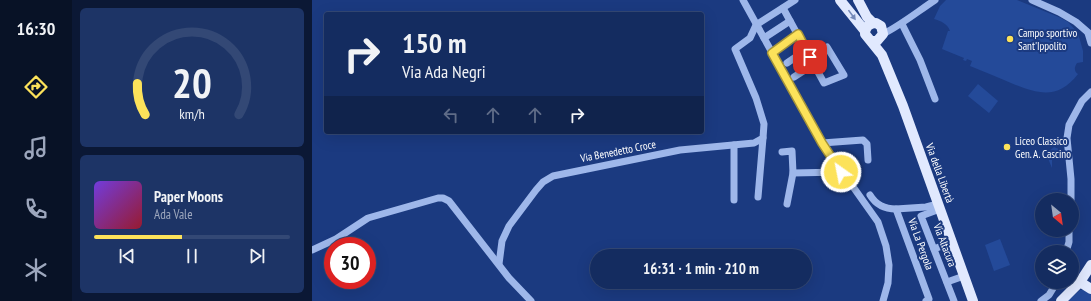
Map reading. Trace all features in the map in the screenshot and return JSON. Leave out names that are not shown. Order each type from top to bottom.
[{"type":"main road","points":[[840,0],[865,31],[868,26],[877,33]]},
{"type":"main road","name":"Via della Libertà","points":[[858,0],[877,33],[882,55],[903,106],[973,301]]},
{"type":"main road","points":[[1061,301],[1080,282],[1091,264]]},
{"type":"main road","points":[[1080,282],[1091,289]]},
{"type":"street","points":[[743,0],[822,143],[841,172],[878,222],[883,236],[889,265],[888,282],[883,301]]},
{"type":"street","points":[[758,197],[764,124],[756,98],[735,49],[750,38],[756,25],[795,0]]},
{"type":"street","points":[[877,33],[900,25],[920,9],[935,0]]},
{"type":"street","points":[[1032,0],[1063,14],[1076,22],[1090,34],[1091,43]]},
{"type":"street","points":[[783,8],[798,34],[806,50],[812,60],[824,83],[844,76],[827,47],[812,60],[794,77]]},
{"type":"street","points":[[764,38],[790,21]]},
{"type":"street","points":[[900,25],[920,60],[935,99]]},
{"type":"street","points":[[772,53],[798,34]]},
{"type":"street","points":[[787,63],[806,50]]},
{"type":"street","points":[[1071,193],[1067,138],[1068,125],[1082,101],[1091,92]]},
{"type":"street","name":"Via Benedetto Croce","points":[[498,264],[502,241],[509,226],[543,182],[553,176],[680,150],[754,143],[763,138]]},
{"type":"street","points":[[822,143],[862,140],[867,144],[868,160]]},
{"type":"street","points":[[734,145],[734,200]]},
{"type":"street","points":[[782,152],[792,151],[793,173],[787,204]]},
{"type":"street","points":[[793,173],[841,172]]},
{"type":"street","points":[[870,195],[873,200],[880,205],[896,209]]},
{"type":"street","points":[[312,250],[336,239],[368,218],[438,198],[443,198],[449,201],[509,278],[531,301]]},
{"type":"street","name":"Via La Pergola","points":[[926,301],[929,300],[896,209],[939,206]]},
{"type":"street","name":"Via Altacura","points":[[939,206],[922,216],[954,301]]},
{"type":"street","points":[[934,249],[952,242]]},
{"type":"street","points":[[947,282],[964,276]]},
{"type":"street","points":[[1041,301],[1049,295],[1053,289]]},
{"type":"shaded area","name":"Campo sportivo Sant'Ippolito","points":[[946,0],[1017,0],[1061,18],[1068,22],[1078,33],[1083,51],[1083,62],[1077,63],[1075,66],[1075,71],[1078,74],[1063,88],[1055,91],[1039,92],[1021,87],[970,66],[972,61],[967,59],[966,61],[963,60],[964,58],[942,49],[948,31],[950,31],[948,26],[944,23],[934,19],[940,6]]},
{"type":"shaded area","points":[[978,84],[998,101],[989,113],[968,96]]},
{"type":"shaded area","points":[[1054,147],[1061,150],[1060,154],[1058,153],[1052,160],[1052,168],[1047,156],[1049,151]]},
{"type":"shaded area","points":[[1000,239],[1010,265],[994,271],[985,245]]},
{"type":"shaded area","points":[[1080,290],[1086,290],[1091,293],[1091,301],[1067,301]]},
{"type":"place","name":"Campo sportivo Sant'Ippolito","points":[[1010,39]]},
{"type":"place","name":"Liceo Classico Gen. A. Cascino","points":[[1007,147]]},
{"type":"route","points":[[810,57],[798,34],[772,53],[822,143],[841,172]]}]
